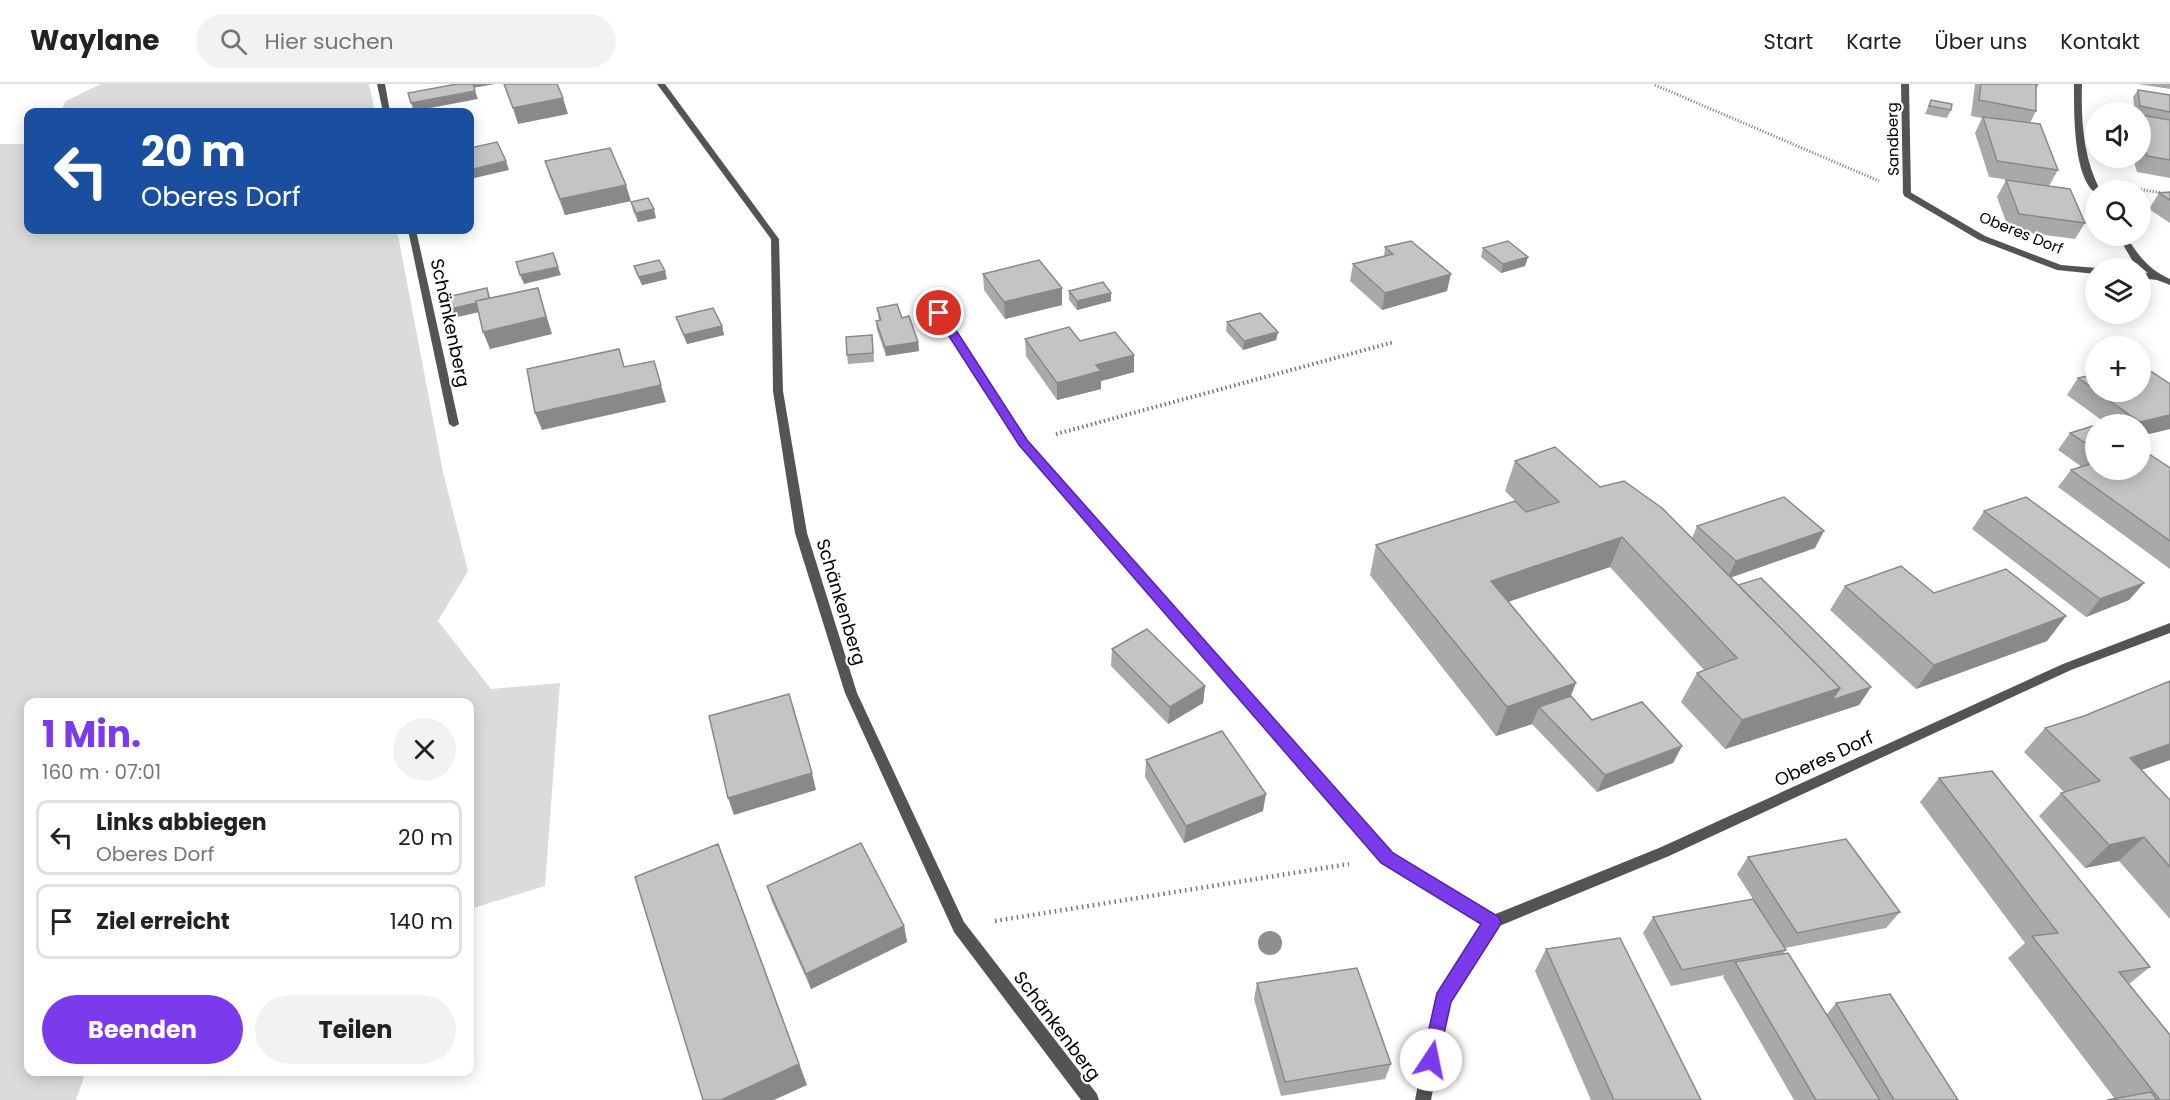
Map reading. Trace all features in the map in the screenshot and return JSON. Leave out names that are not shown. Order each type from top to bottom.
[{"type":"street","points":[[381,84],[386,108]]},
{"type":"street","name":"Schänkenberg","points":[[661,84],[775,239],[778,391],[801,533],[851,693],[959,927],[1091,1100]]},
{"type":"street","name":"Sandberg","points":[[1905,84],[1907,194]]},
{"type":"street","points":[[2078,84],[2077,132],[2090,180]]},
{"type":"street","name":"Oberes Dorf","points":[[1907,194],[1982,238],[2060,268],[2085,270]]},
{"type":"street","name":"Schänkenberg","points":[[413,234],[454,424]]},
{"type":"street","points":[[2128,246],[2135,258],[2159,277],[2170,282]]},
{"type":"street","points":[[2151,276],[2159,277]]},
{"type":"street","points":[[927,294],[1023,442],[1387,858],[1492,922],[1443,999],[1423,1100]]},
{"type":"street","name":"Oberes Dorf","points":[[1492,922],[1664,852],[2067,667],[2170,628]]},
{"type":"path","points":[[1655,85],[1907,194]]},
{"type":"path","points":[[2151,191],[2170,194]]},
{"type":"path","points":[[1023,442],[1394,342]]},
{"type":"path","points":[[959,927],[1387,858]]},
{"type":"shaded area","points":[[101,84],[369,84],[374,108],[62,108],[66,101]]},
{"type":"shaded area","points":[[0,144],[24,144],[24,234],[398,234],[443,472],[468,571],[438,621],[491,689],[560,683],[545,886],[474,908],[474,698],[24,698],[24,1076],[84,1076],[76,1100],[0,1100]]},
{"type":"building","points":[[457,84],[473,84],[475,91],[411,103],[408,93]]},
{"type":"building","points":[[504,84],[557,84],[563,98],[513,108]]},
{"type":"building","points":[[1981,84],[2036,84],[2036,111],[1979,100]]},
{"type":"building","points":[[2138,90],[2170,95],[2170,112],[2151,108],[2151,102],[2140,102]]},
{"type":"building","points":[[1931,100],[1952,104],[1951,110],[1929,106]]},
{"type":"building","points":[[1983,117],[2040,124],[2058,170],[1997,161]]},
{"type":"building","points":[[2151,117],[2170,120],[2170,160],[2151,157]]},
{"type":"building","points":[[497,142],[506,161],[474,169],[474,147]]},
{"type":"building","points":[[610,148],[626,185],[560,199],[545,161]]},
{"type":"building","points":[[2006,180],[2070,189],[2085,223],[2019,214]]},
{"type":"building","points":[[2170,192],[2170,200],[2159,193]]},
{"type":"building","points":[[648,198],[654,209],[636,213],[631,202]]},
{"type":"building","points":[[1411,241],[1451,274],[1385,293],[1353,264],[1393,254],[1385,247]]},
{"type":"building","points":[[1508,241],[1528,257],[1503,264],[1483,248]]},
{"type":"building","points":[[553,253],[558,267],[520,275],[516,262]]},
{"type":"building","points":[[659,260],[665,271],[639,277],[634,266]]},
{"type":"building","points":[[1039,260],[1062,288],[1004,302],[983,274]]},
{"type":"building","points":[[1103,282],[1111,293],[1077,301],[1069,291]]},
{"type":"building","points":[[487,288],[489,298],[450,309],[447,297]]},
{"type":"building","points":[[538,288],[546,317],[483,332],[476,301]]},
{"type":"building","points":[[897,304],[902,318],[909,316],[918,342],[885,347],[876,321],[881,320],[877,308]]},
{"type":"building","points":[[713,308],[722,326],[684,335],[676,317]]},
{"type":"building","points":[[1260,313],[1278,332],[1244,341],[1227,322]]},
{"type":"building","points":[[1069,327],[1080,341],[1115,332],[1134,355],[1096,365],[1101,371],[1057,383],[1025,339]]},
{"type":"building","points":[[872,335],[873,353],[847,355],[846,337]]},
{"type":"building","points":[[619,349],[624,367],[654,361],[661,385],[535,413],[527,369]]},
{"type":"building","points":[[2151,371],[2170,384],[2170,415],[2151,419],[2151,414],[2129,414],[2111,402],[2151,402]]},
{"type":"building","points":[[2085,428],[2085,443],[2070,433]]},
{"type":"building","points":[[1555,447],[1600,487],[1624,481],[1662,508],[1840,688],[1742,720],[1697,673],[1737,658],[1622,537],[1491,581],[1576,683],[1507,707],[1376,545],[1515,501],[1526,512],[1559,502],[1515,461]]},
{"type":"building","points":[[2151,455],[2170,468],[2170,541],[2071,470],[2085,466],[2085,480],[2151,480]]},
{"type":"building","points":[[1784,497],[1824,531],[1736,561],[1697,526]]},
{"type":"building","points":[[2026,497],[2144,583],[2100,599],[1984,511]]},
{"type":"building","points":[[1901,566],[1934,593],[2006,569],[2066,616],[1934,665],[1845,586]]},
{"type":"building","points":[[1761,578],[1871,687],[1832,700],[1840,688],[1738,585]]},
{"type":"building","points":[[1147,629],[1205,686],[1170,707],[1112,649]]},
{"type":"building","points":[[2170,681],[2170,744],[2130,758],[2170,800],[2170,867],[2144,837],[2109,845],[2061,793],[2100,781],[2045,728],[2084,716]]},
{"type":"building","points":[[789,694],[812,773],[728,798],[709,716]]},
{"type":"building","points":[[1571,696],[1592,720],[1642,702],[1682,746],[1605,775],[1539,707]]},
{"type":"building","points":[[1222,731],[1266,794],[1186,826],[1146,760]]},
{"type":"building","points":[[1992,771],[2150,967],[2119,972],[2170,1035],[2170,1100],[2160,1100],[2032,936],[2058,933],[1939,778]]},
{"type":"building","points":[[1846,839],[1900,912],[1797,933],[1748,857]]},
{"type":"building","points":[[861,843],[904,926],[806,974],[767,886]]},
{"type":"building","points":[[718,844],[799,1064],[721,1100],[703,1100],[635,877]]},
{"type":"building","points":[[1753,899],[1786,950],[1682,970],[1653,917]]},
{"type":"building","points":[[1620,938],[1701,1100],[1614,1100],[1546,949]]},
{"type":"building","points":[[1788,953],[1880,1100],[1816,1100],[1735,962]]},
{"type":"building","points":[[1357,968],[1391,1064],[1285,1082],[1257,983]]},
{"type":"building","points":[[1890,994],[1958,1100],[1894,1100],[1836,1003]]},
{"type":"building","points":[[2151,1092],[2157,1100],[2107,1100]]},
{"type":"route","points":[[939,313],[1023,442],[1387,858],[1492,922],[1443,999],[1431,1060]]}]
